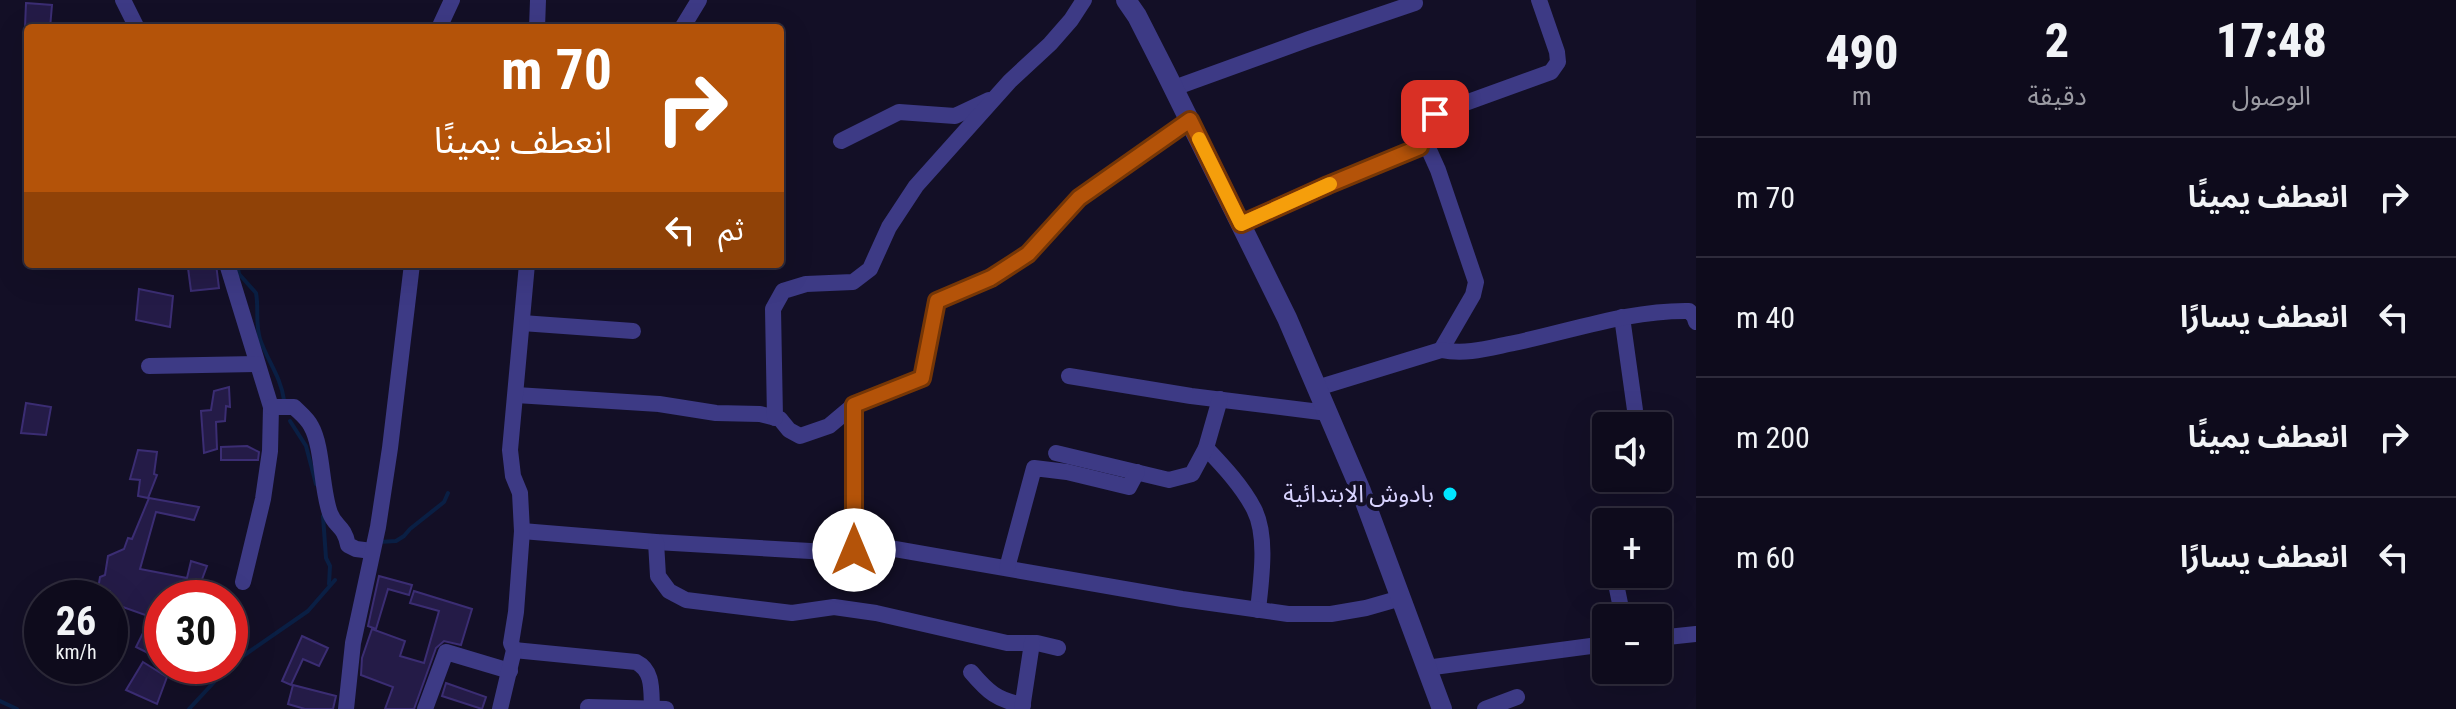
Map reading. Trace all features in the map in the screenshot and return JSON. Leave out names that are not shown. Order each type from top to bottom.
[{"type":"street","points":[[123,0],[135,24]]},
{"type":"street","points":[[441,24],[452,0]]},
{"type":"street","points":[[537,24],[538,0]]},
{"type":"street","points":[[684,24],[699,0]]},
{"type":"street","points":[[775,418],[773,309],[783,291],[806,284],[853,282],[870,269],[889,227],[916,186],[996,96],[1050,44],[1084,0]]},
{"type":"street","points":[[1126,0],[1174,88],[1287,318],[1361,491],[1442,709]]},
{"type":"street","points":[[1420,147],[1425,126],[1435,114],[1551,72],[1558,62],[1557,52],[1539,0]]},
{"type":"street","points":[[1174,88],[1415,3]]},
{"type":"street","points":[[841,141],[899,112],[955,116],[996,96]]},
{"type":"street","points":[[516,395],[659,404],[716,413],[760,414],[775,418],[800,436],[829,426],[854,405],[922,378],[937,301],[991,278],[1028,254],[1079,198],[1190,120]]},
{"type":"street","points":[[1241,224],[1420,147],[1429,150],[1476,282],[1473,295],[1441,350]]},
{"type":"street","points":[[228,268],[271,407],[270,451],[263,499],[243,580]]},
{"type":"street","points":[[346,709],[353,643],[378,527],[390,448],[412,268]]},
{"type":"street","points":[[500,709],[514,650],[511,643],[522,531],[520,493],[513,476],[510,450],[527,268]]},
{"type":"street","points":[[1317,388],[1441,350],[1463,354],[1622,317],[1679,310],[1689,311],[1695,318]]},
{"type":"street","points":[[1622,317],[1635,410]]},
{"type":"street","points":[[522,323],[633,331]]},
{"type":"street","points":[[149,366],[257,364]]},
{"type":"street","points":[[1069,376],[1328,413]]},
{"type":"street","points":[[1056,453],[1169,480],[1192,474],[1206,448],[1220,399]]},
{"type":"street","points":[[854,405],[854,550]]},
{"type":"street","points":[[271,407],[294,407],[310,423],[331,516],[346,531],[348,545],[372,551]]},
{"type":"street","points":[[1206,448],[1227,471],[1255,511],[1263,562],[1258,610]]},
{"type":"street","points":[[1007,568],[1034,468],[1067,472],[1129,487],[1137,472]]},
{"type":"street","points":[[522,531],[828,552],[895,549],[1288,614],[1331,614],[1401,598]]},
{"type":"street","points":[[656,542],[658,576],[669,591],[686,600],[792,613],[834,607],[876,613],[1007,643],[1032,643],[1058,648]]},
{"type":"street","points":[[1672,637],[1696,634]]},
{"type":"street","points":[[971,672],[988,692],[1022,707],[1032,643]]},
{"type":"street","points":[[1426,668],[1592,646]]},
{"type":"street","points":[[514,650],[636,662],[645,667],[650,675],[652,709]]},
{"type":"street","points":[[425,709],[446,652],[510,671]]},
{"type":"street","points":[[1485,709],[1517,697]]},
{"type":"street","points":[[588,707],[666,709]]},
{"type":"building","points":[[26,3],[52,5],[50,24],[25,24]]},
{"type":"building","points":[[188,268],[216,268],[219,288],[191,291]]},
{"type":"building","points":[[139,289],[173,296],[170,327],[136,320]]},
{"type":"building","points":[[229,387],[230,407],[226,406],[225,421],[216,422],[217,449],[204,453],[201,411],[211,410],[214,391]]},
{"type":"building","points":[[26,403],[51,407],[46,435],[21,433]]},
{"type":"building","points":[[247,446],[259,452],[258,460],[221,460],[221,447]]},
{"type":"building","points":[[138,450],[157,452],[154,474],[157,475],[148,498],[138,496],[140,480],[130,479]]},
{"type":"building","points":[[149,498],[199,507],[194,520],[156,512],[140,569],[187,578],[191,561],[207,566],[202,580],[144,580],[144,614],[128,609],[128,580],[100,580],[105,575],[108,556],[124,549],[128,538],[132,539]]},
{"type":"building","points":[[379,576],[412,585],[409,595],[388,589],[376,629],[368,626]]},
{"type":"building","points":[[414,591],[472,609],[461,645],[444,641],[436,648],[414,709],[385,709],[393,687],[361,675],[362,658],[372,629],[405,641],[400,656],[424,663],[439,611],[410,603]]},
{"type":"building","points":[[144,631],[144,651],[136,647]]},
{"type":"building","points":[[302,636],[328,648],[319,666],[303,659],[291,685],[282,681]]},
{"type":"building","points":[[143,662],[144,684],[164,684],[157,704],[126,690]]},
{"type":"building","points":[[446,683],[486,697],[482,709],[442,696]]},
{"type":"building","points":[[293,685],[336,696],[333,709],[305,709],[288,704]]},
{"type":"waterway","points":[[238,268],[239,274],[256,293],[260,339],[284,400]]},
{"type":"waterway","points":[[290,421],[306,446],[316,484]]},
{"type":"waterway","points":[[379,542],[396,541],[404,536],[444,502],[448,493]]},
{"type":"waterway","points":[[323,516],[326,558],[330,566],[329,584]]},
{"type":"waterway","points":[[248,653],[308,611],[335,580]]},
{"type":"waterway","points":[[189,709],[212,684]]},
{"type":"waterway","points":[[0,701],[17,709]]},
{"type":"slow traffic","points":[[1199,139],[1241,224],[1330,184]]},
{"type":"place","name":"بادوش الابتدائية","points":[[1450,494]]},
{"type":"route","points":[[854,550],[854,405],[922,378],[937,301],[991,278],[1028,254],[1079,198],[1190,120],[1241,224],[1420,147],[1425,126],[1435,114]]}]
